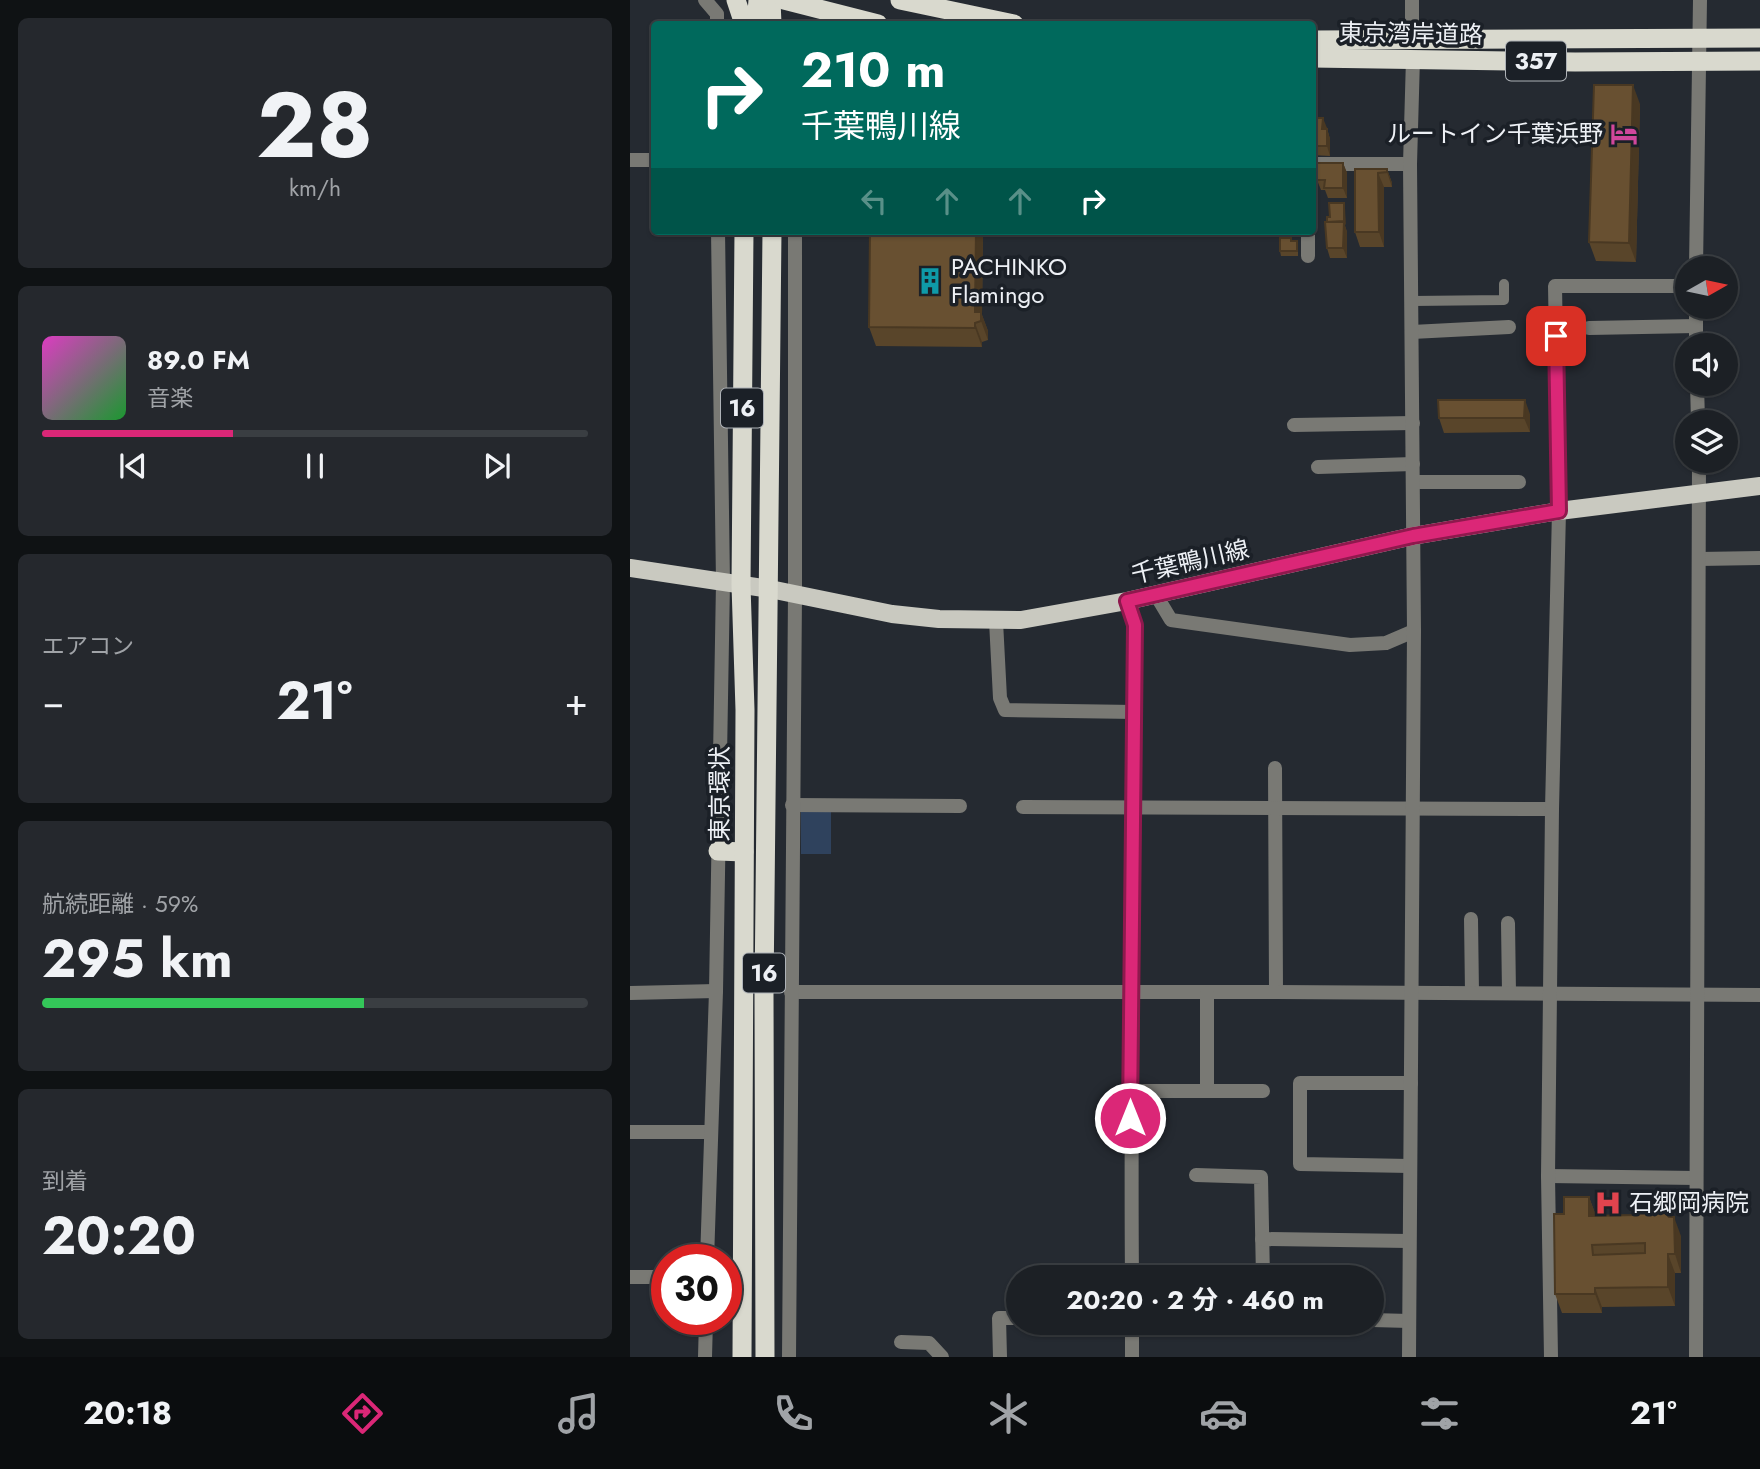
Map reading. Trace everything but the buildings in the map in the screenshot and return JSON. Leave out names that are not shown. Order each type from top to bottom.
[{"type":"highway","points":[[736,0],[743,21]]},
{"type":"highway","points":[[756,21],[758,0]]},
{"type":"highway","points":[[771,0],[772,21]]},
{"type":"highway","points":[[784,0],[866,21]]},
{"type":"highway","points":[[900,0],[1000,21]]},
{"type":"highway","name":"東京湾岸道路","points":[[1316,58],[1413,49],[1760,38]]},
{"type":"highway","name":"東京湾岸道路","points":[[1316,40],[1413,49],[1699,62],[1760,61]]},
{"type":"highway","name":"東京環状","points":[[742,1357],[745,710],[732,584],[744,235]]},
{"type":"highway","name":"東京環状","points":[[765,1357],[764,993],[772,235]]},
{"type":"highway","points":[[718,851],[744,852]]},
{"type":"main road","name":"千葉鴨川線","points":[[630,568],[769,589],[892,614],[996,621],[1068,613],[1127,601],[1413,536],[1559,511],[1760,486]]},
{"type":"street","points":[[705,0],[717,14],[717,21]]},
{"type":"street","points":[[1409,1357],[1414,631],[1409,164],[1412,0]]},
{"type":"street","points":[[1696,256],[1700,0]]},
{"type":"street","points":[[630,160],[651,160]]},
{"type":"street","points":[[1316,164],[1409,164]]},
{"type":"street","points":[[708,1244],[718,851],[732,584],[723,530],[718,235]]},
{"type":"street","points":[[789,1357],[795,235]]},
{"type":"street","points":[[1308,235],[1308,256]]},
{"type":"street","points":[[1551,1357],[1548,1176],[1559,511],[1555,286],[1675,286]]},
{"type":"street","points":[[1696,319],[1696,333]]},
{"type":"street","points":[[1589,328],[1696,326]]},
{"type":"street","points":[[1412,331],[1509,327]]},
{"type":"street","points":[[1294,425],[1413,423]]},
{"type":"street","points":[[1318,467],[1413,464]]},
{"type":"street","points":[[1696,1357],[1699,473]]},
{"type":"street","points":[[1413,482],[1519,482]]},
{"type":"street","points":[[1699,559],[1760,558]]},
{"type":"street","points":[[1156,595],[1171,621],[1350,645],[1386,642],[1414,631]]},
{"type":"street","points":[[1127,601],[1135,625],[1130,1091],[1132,1265]]},
{"type":"street","points":[[996,621],[1000,698],[1005,709],[1135,712]]},
{"type":"street","points":[[1275,768],[1276,992]]},
{"type":"street","points":[[792,805],[960,806]]},
{"type":"street","points":[[1023,807],[1552,809]]},
{"type":"street","points":[[1471,919],[1472,993]]},
{"type":"street","points":[[1508,923],[1509,993]]},
{"type":"street","points":[[630,993],[716,992]]},
{"type":"street","points":[[791,992],[1760,995]]},
{"type":"street","points":[[1207,993],[1207,1090]]},
{"type":"street","points":[[1410,1166],[1300,1164],[1300,1083],[1411,1083]]},
{"type":"street","points":[[1130,1091],[1263,1091]]},
{"type":"street","points":[[630,1132],[711,1132]]},
{"type":"street","points":[[1196,1175],[1261,1177],[1263,1265]]},
{"type":"street","points":[[1548,1176],[1696,1178]]},
{"type":"street","points":[[1262,1239],[1409,1241]]},
{"type":"street","points":[[630,1277],[651,1277]]},
{"type":"street","points":[[999,1357],[999,1318],[1006,1318]]},
{"type":"street","points":[[1384,1320],[1409,1321]]},
{"type":"street","points":[[705,1357],[706,1335]]},
{"type":"street","points":[[1132,1335],[1132,1357]]},
{"type":"street","points":[[901,1342],[929,1343],[943,1357]]},
{"type":"lane","points":[[1412,301],[1504,300],[1504,284]]},
{"type":"shaded area","points":[[801,812],[831,812],[831,854],[801,854]]},
{"type":"place","name":"ルートイン千葉浜野","points":[[1624,134]]},
{"type":"place","name":"PACHINKO Flamingo","points":[[930,281]]},
{"type":"place","name":"石郷岡病院","points":[[1608,1203]]},
{"type":"route","points":[[1130,1118],[1135,625],[1127,601],[1413,536],[1559,511],[1556,336]]}]
